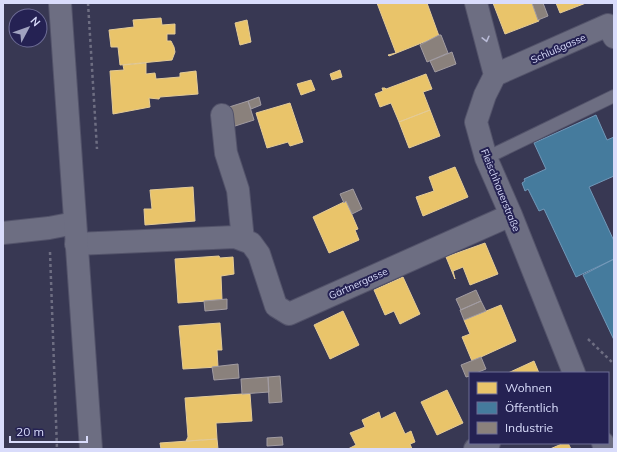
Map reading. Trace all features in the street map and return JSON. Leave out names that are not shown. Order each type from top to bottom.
[{"type":"street","points":[[60,3],[91,449]]},
{"type":"street","points":[[476,3],[495,75]]},
{"type":"street","name":"Schlußgasse","points":[[495,75],[608,26],[614,37]]},
{"type":"street","name":"Fleischhauerstraße","points":[[495,75],[485,95],[476,122],[486,158],[511,215],[574,372]]},
{"type":"street","points":[[76,244],[235,237],[243,240],[238,190],[226,153],[222,115]]},
{"type":"street","name":"Gärtnergasse","points":[[243,240],[251,243],[259,254],[276,306],[289,314],[511,215]]},
{"type":"street","points":[[3,233],[49,228],[75,223]]},
{"type":"street","points":[[475,449],[487,444]]},
{"type":"lane","points":[[486,158],[614,96]]},
{"type":"building: Wohnen","points":[[377,3],[427,3],[439,36],[389,56],[388,55],[396,53]]},
{"type":"building: Wohnen","points":[[493,3],[532,3],[539,21],[505,34]]},
{"type":"building: Wohnen","points":[[556,3],[586,3],[560,13]]},
{"type":"building: Wohnen","points":[[161,18],[162,25],[175,24],[175,34],[167,34],[167,41],[171,41],[175,52],[172,60],[120,65],[118,47],[111,47],[109,30],[134,27],[133,20]]},
{"type":"building: Wohnen","points":[[247,20],[251,42],[240,45],[235,23]]},
{"type":"building: Wohnen","points":[[146,63],[146,74],[155,73],[156,79],[180,77],[180,73],[196,71],[198,94],[160,97],[159,99],[149,98],[150,107],[113,114],[110,71],[124,70],[123,65]]},
{"type":"building: Wohnen","points":[[340,70],[342,77],[332,80],[330,74]]},
{"type":"building: Wohnen","points":[[426,74],[432,89],[423,92],[430,110],[399,122],[391,103],[380,107],[375,94],[383,91],[382,88],[386,89]]},
{"type":"building: Wohnen","points":[[311,80],[315,90],[301,95],[297,84]]},
{"type":"building: Wohnen","points":[[290,103],[303,142],[290,146],[288,142],[267,148],[256,113]]},
{"type":"building: Wohnen","points":[[430,110],[440,136],[409,148],[399,122]]},
{"type":"building: Wohnen","points":[[455,167],[468,197],[423,216],[416,197],[434,191],[429,177]]},
{"type":"building: Wohnen","points":[[193,187],[195,221],[145,225],[144,209],[152,209],[150,190]]},
{"type":"building: Wohnen","points":[[346,201],[358,229],[355,230],[359,240],[329,253],[313,217]]},
{"type":"building: Wohnen","points":[[485,243],[498,274],[470,285],[463,267],[453,271],[455,279],[446,257]]},
{"type":"building: Wohnen","points":[[219,256],[220,258],[233,257],[234,274],[221,276],[222,300],[178,303],[175,259]]},
{"type":"building: Wohnen","points":[[403,277],[420,314],[400,324],[394,311],[385,315],[374,290]]},
{"type":"building: Wohnen","points":[[501,305],[516,341],[472,361],[462,337],[470,334],[464,320]]},
{"type":"building: Wohnen","points":[[343,311],[359,345],[330,359],[314,325]]},
{"type":"building: Wohnen","points":[[220,323],[222,350],[217,350],[218,367],[183,369],[179,326]]},
{"type":"building: Wohnen","points":[[534,361],[539,372],[510,372]]},
{"type":"building: Wohnen","points":[[447,390],[463,423],[437,435],[421,402]]},
{"type":"building: Wohnen","points":[[250,394],[252,421],[216,423],[217,439],[186,441],[188,437],[185,398]]},
{"type":"building: Wohnen","points":[[379,412],[381,419],[395,412],[405,434],[411,431],[415,442],[410,444],[412,449],[348,449],[356,445],[350,433],[365,427],[362,420]]},
{"type":"building: Wohnen","points":[[217,439],[218,449],[161,449],[160,443]]},
{"type":"building: Wohnen","points":[[562,444],[568,444],[571,449],[550,449]]},
{"type":"building: Öffentlich","points":[[596,115],[607,140],[614,137],[614,176],[589,187],[614,241],[614,259],[576,277],[544,209],[539,211],[528,189],[525,191],[522,183],[525,181],[524,179],[546,169],[534,143]]},
{"type":"building: Öffentlich","points":[[614,259],[614,340],[583,275]]},
{"type":"building: Industrie","points":[[532,3],[543,3],[548,16],[538,20]]},
{"type":"building: Industrie","points":[[441,35],[448,53],[427,62],[420,45]]},
{"type":"building: Industrie","points":[[452,52],[456,64],[435,72],[430,61]]},
{"type":"building: Industrie","points":[[259,97],[261,105],[251,109],[248,101]]},
{"type":"building: Industrie","points":[[248,101],[254,120],[232,127],[226,108]]},
{"type":"building: Industrie","points":[[353,189],[362,209],[352,214],[346,201],[344,203],[340,194]]},
{"type":"building: Industrie","points":[[476,290],[481,301],[461,310],[456,299]]},
{"type":"building: Industrie","points":[[227,299],[227,309],[205,311],[204,301]]},
{"type":"building: Industrie","points":[[481,301],[486,311],[464,320],[460,310]]},
{"type":"building: Industrie","points":[[481,357],[486,369],[478,372],[469,372],[469,376],[466,377],[461,365]]},
{"type":"building: Industrie","points":[[238,364],[239,378],[214,380],[212,367]]},
{"type":"building: Industrie","points":[[280,376],[282,402],[269,403],[268,377]]},
{"type":"building: Industrie","points":[[268,377],[269,392],[242,394],[241,379]]},
{"type":"building: Industrie","points":[[282,437],[283,445],[267,446],[267,438]]}]
